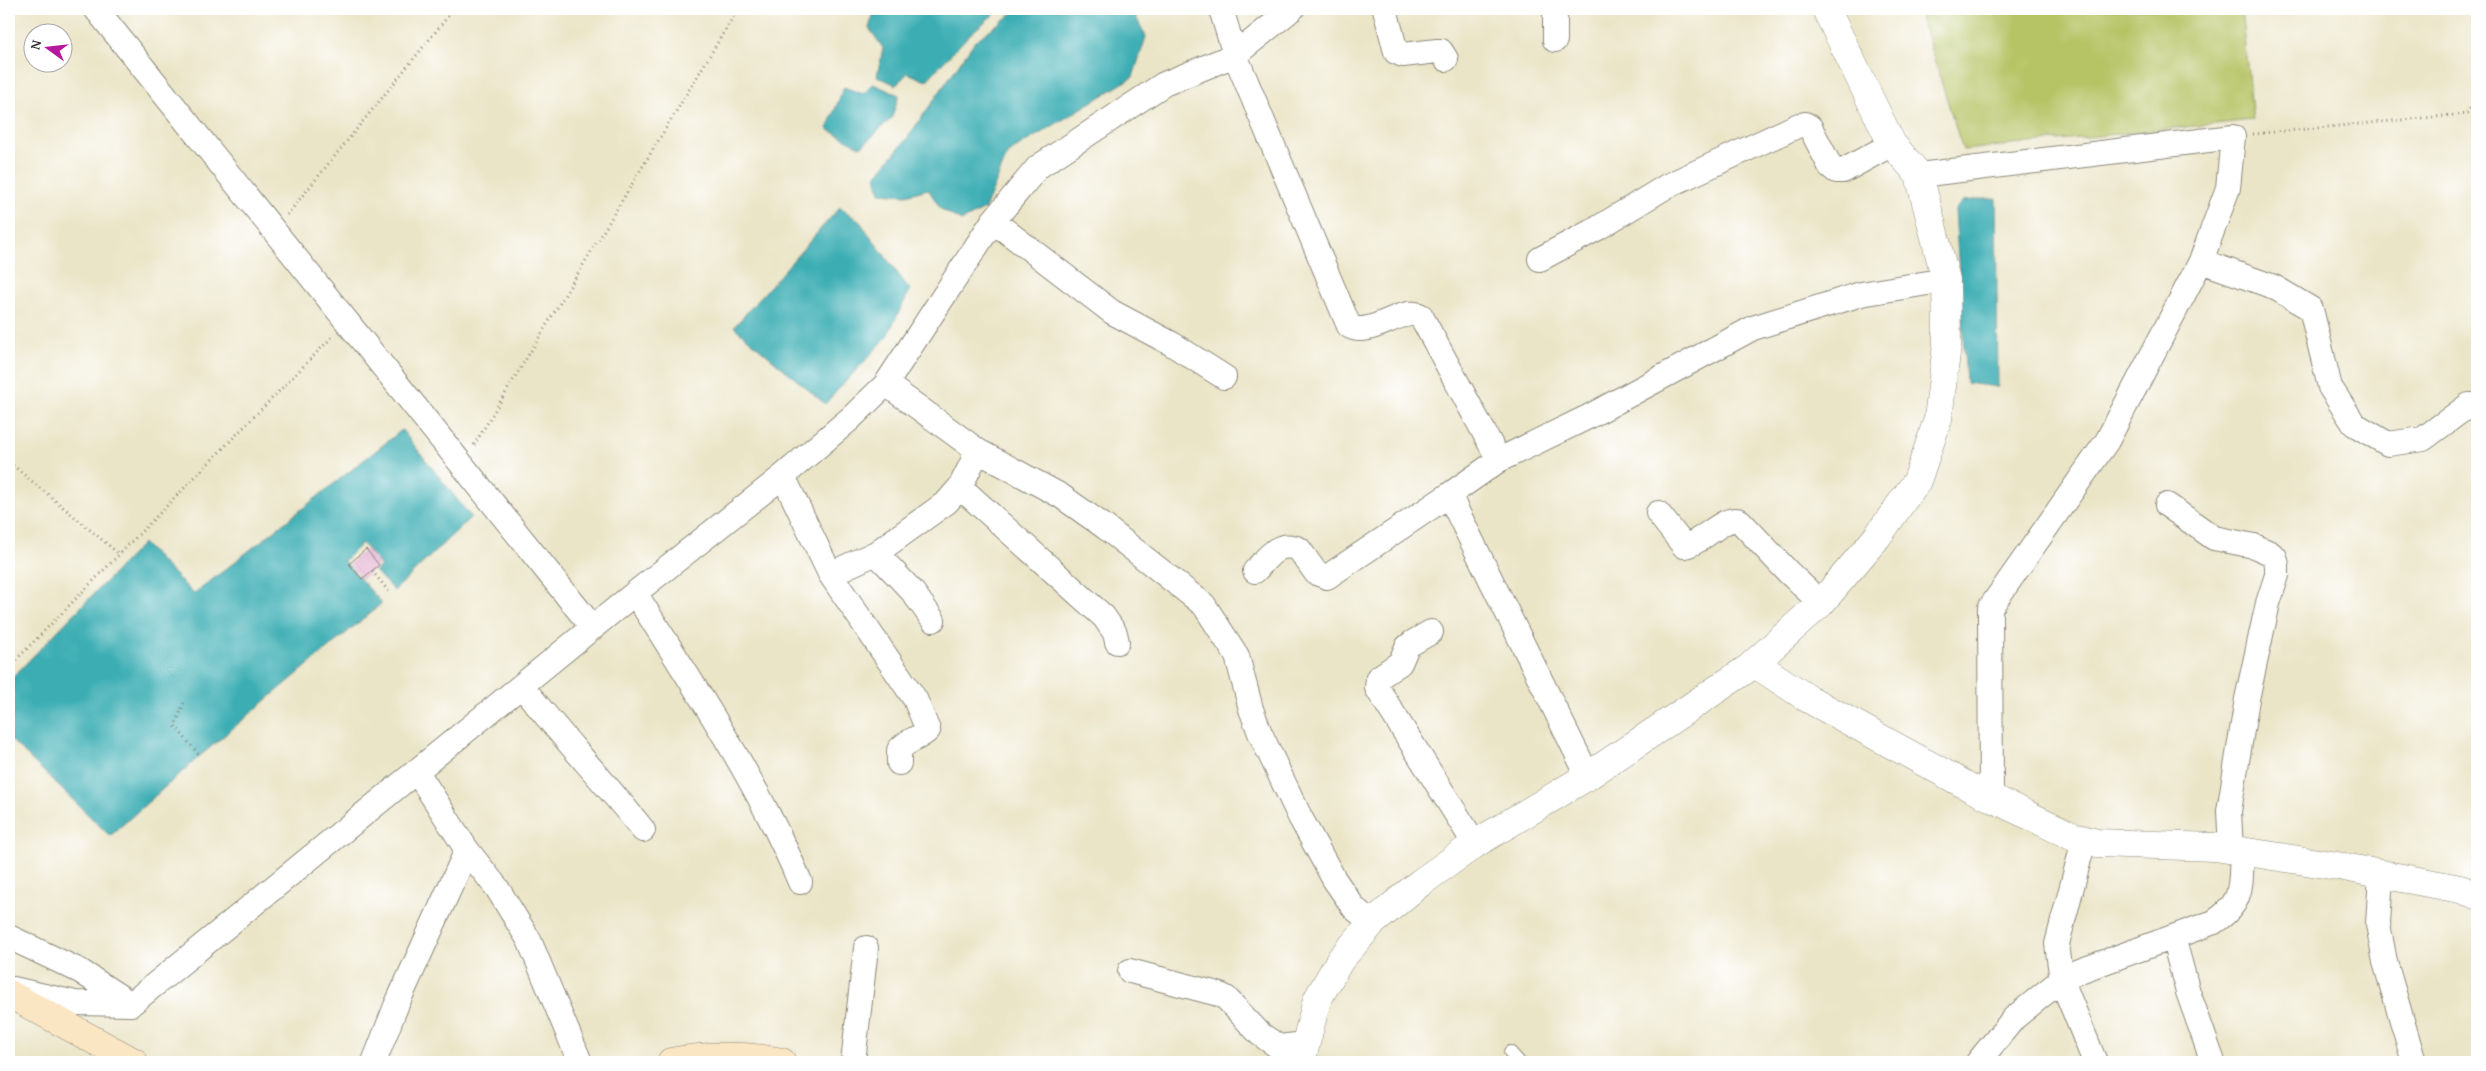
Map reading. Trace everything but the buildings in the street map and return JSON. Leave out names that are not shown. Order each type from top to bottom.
[{"type":"main road","points":[[9,994],[134,1062]]},
{"type":"main road","points":[[671,1062],[704,1057],[741,1060],[761,1058],[782,1062]]},
{"type":"street","points":[[96,9],[594,628]]},
{"type":"street","points":[[1221,9],[1235,55],[1349,326],[1362,330],[1412,314],[1421,316],[1499,460]]},
{"type":"street","points":[[9,988],[75,1003],[131,1004],[594,628],[634,593],[783,476],[851,418],[886,384],[993,221],[1038,167],[1164,84],[1235,55],[1292,9]]},
{"type":"street","points":[[1385,9],[1396,52],[1403,55],[1441,51],[1446,59]]},
{"type":"street","points":[[1555,9],[1555,40]]},
{"type":"street","points":[[1130,971],[1218,994],[1226,998],[1260,1034],[1279,1047],[1303,1053],[1317,1000],[1340,960],[1372,923],[1420,883],[1475,844],[1588,776],[1754,663],[1821,603],[1877,537],[1917,481],[1938,419],[1947,345],[1946,280],[1918,175],[1892,144],[1826,9]]},
{"type":"street","points":[[1540,258],[1598,228],[1667,186],[1799,125],[1805,124],[1810,128],[1830,166],[1836,171],[1842,171],[1892,144]]},
{"type":"street","points":[[1918,175],[2233,136],[2228,188],[2201,261],[2106,440],[1990,608],[1991,799]]},
{"type":"street","points":[[993,221],[1112,312],[1172,344],[1224,377]]},
{"type":"street","points":[[2201,261],[2274,287],[2311,309],[2330,387],[2354,424],[2388,444],[2423,439],[2469,406],[2477,405]]},
{"type":"street","points":[[1255,571],[1275,550],[1286,545],[1299,549],[1316,573],[1327,577],[1499,460],[1588,416],[1753,328],[1861,294],[1946,280]]},
{"type":"street","points":[[886,384],[978,450],[1060,496],[1105,527],[1204,605],[1238,656],[1251,709],[1260,733],[1300,817],[1334,879],[1354,908],[1372,923]]},
{"type":"street","points":[[830,574],[876,553],[947,502],[960,487],[978,450]]},
{"type":"street","points":[[783,476],[830,574],[915,699],[927,723],[928,730],[922,736],[905,743],[899,750],[899,763]]},
{"type":"street","points":[[960,487],[1104,617],[1115,633],[1117,642]]},
{"type":"street","points":[[1449,495],[1588,776]]},
{"type":"street","points":[[1978,1062],[2014,1018],[2062,981],[2077,972],[2214,922],[2228,913],[2238,898],[2236,851],[2229,811],[2247,699],[2268,603],[2277,575],[2277,564],[2275,557],[2270,553],[2254,546],[2214,538],[2167,505]]},
{"type":"street","points":[[1658,513],[1684,546],[1692,544],[1730,520],[1740,521],[1789,573],[1821,603]]},
{"type":"street","points":[[876,553],[912,591],[933,620]]},
{"type":"street","points":[[634,593],[698,693],[779,832],[800,882]]},
{"type":"street","points":[[1431,632],[1407,648],[1400,663],[1378,678],[1377,688],[1475,844]]},
{"type":"street","points":[[1754,663],[1807,698],[1991,799],[2049,827],[2084,840],[2097,843],[2215,847],[2381,874],[2460,889],[2477,895]]},
{"type":"street","points":[[522,686],[559,733],[608,786],[644,830]]},
{"type":"street","points":[[417,772],[467,850],[497,888],[528,940],[580,1062]]},
{"type":"street","points":[[2084,840],[2057,944],[2062,981],[2095,1062]]},
{"type":"street","points":[[374,1062],[396,1006],[467,850]]},
{"type":"street","points":[[2381,874],[2378,924],[2385,962],[2414,1062]]},
{"type":"street","points":[[9,936],[80,970],[131,1004]]},
{"type":"street","points":[[2173,937],[2188,992],[2213,1062]]},
{"type":"street","points":[[853,1062],[866,948]]},
{"type":"path","points":[[274,231],[454,9]]},
{"type":"path","points":[[462,465],[738,9]]},
{"type":"path","points":[[2466,114],[2477,101]]},
{"type":"path","points":[[2233,136],[2477,113]]},
{"type":"path","points":[[9,668],[347,322]]},
{"type":"path","points":[[9,462],[119,554]]},
{"type":"path","points":[[372,571],[391,594]]},
{"type":"path","points":[[184,703],[176,726],[200,756]]},
{"type":"green space","points":[[1918,9],[2241,9],[2253,120],[1963,150]]},
{"type":"water","points":[[875,9],[1000,9],[969,35],[926,81],[908,73],[896,85],[877,76],[883,48],[869,28]]},
{"type":"water","points":[[1018,9],[1132,9],[1146,37],[1133,77],[1008,153],[985,209],[961,221],[941,209],[928,189],[906,195],[880,193],[876,176],[908,137],[975,41]]},
{"type":"water","points":[[873,84],[899,95],[892,118],[861,147],[827,129],[844,87],[863,94]]},
{"type":"water","points":[[1996,198],[1998,387],[1966,383],[1955,210],[1963,201]]},
{"type":"water","points":[[840,207],[860,222],[910,290],[886,338],[825,404],[734,327]]},
{"type":"water","points":[[402,430],[471,517],[394,591],[375,571],[381,566],[362,543],[344,561],[382,603],[200,756],[110,836],[9,738],[9,681],[143,543],[194,594]]}]
